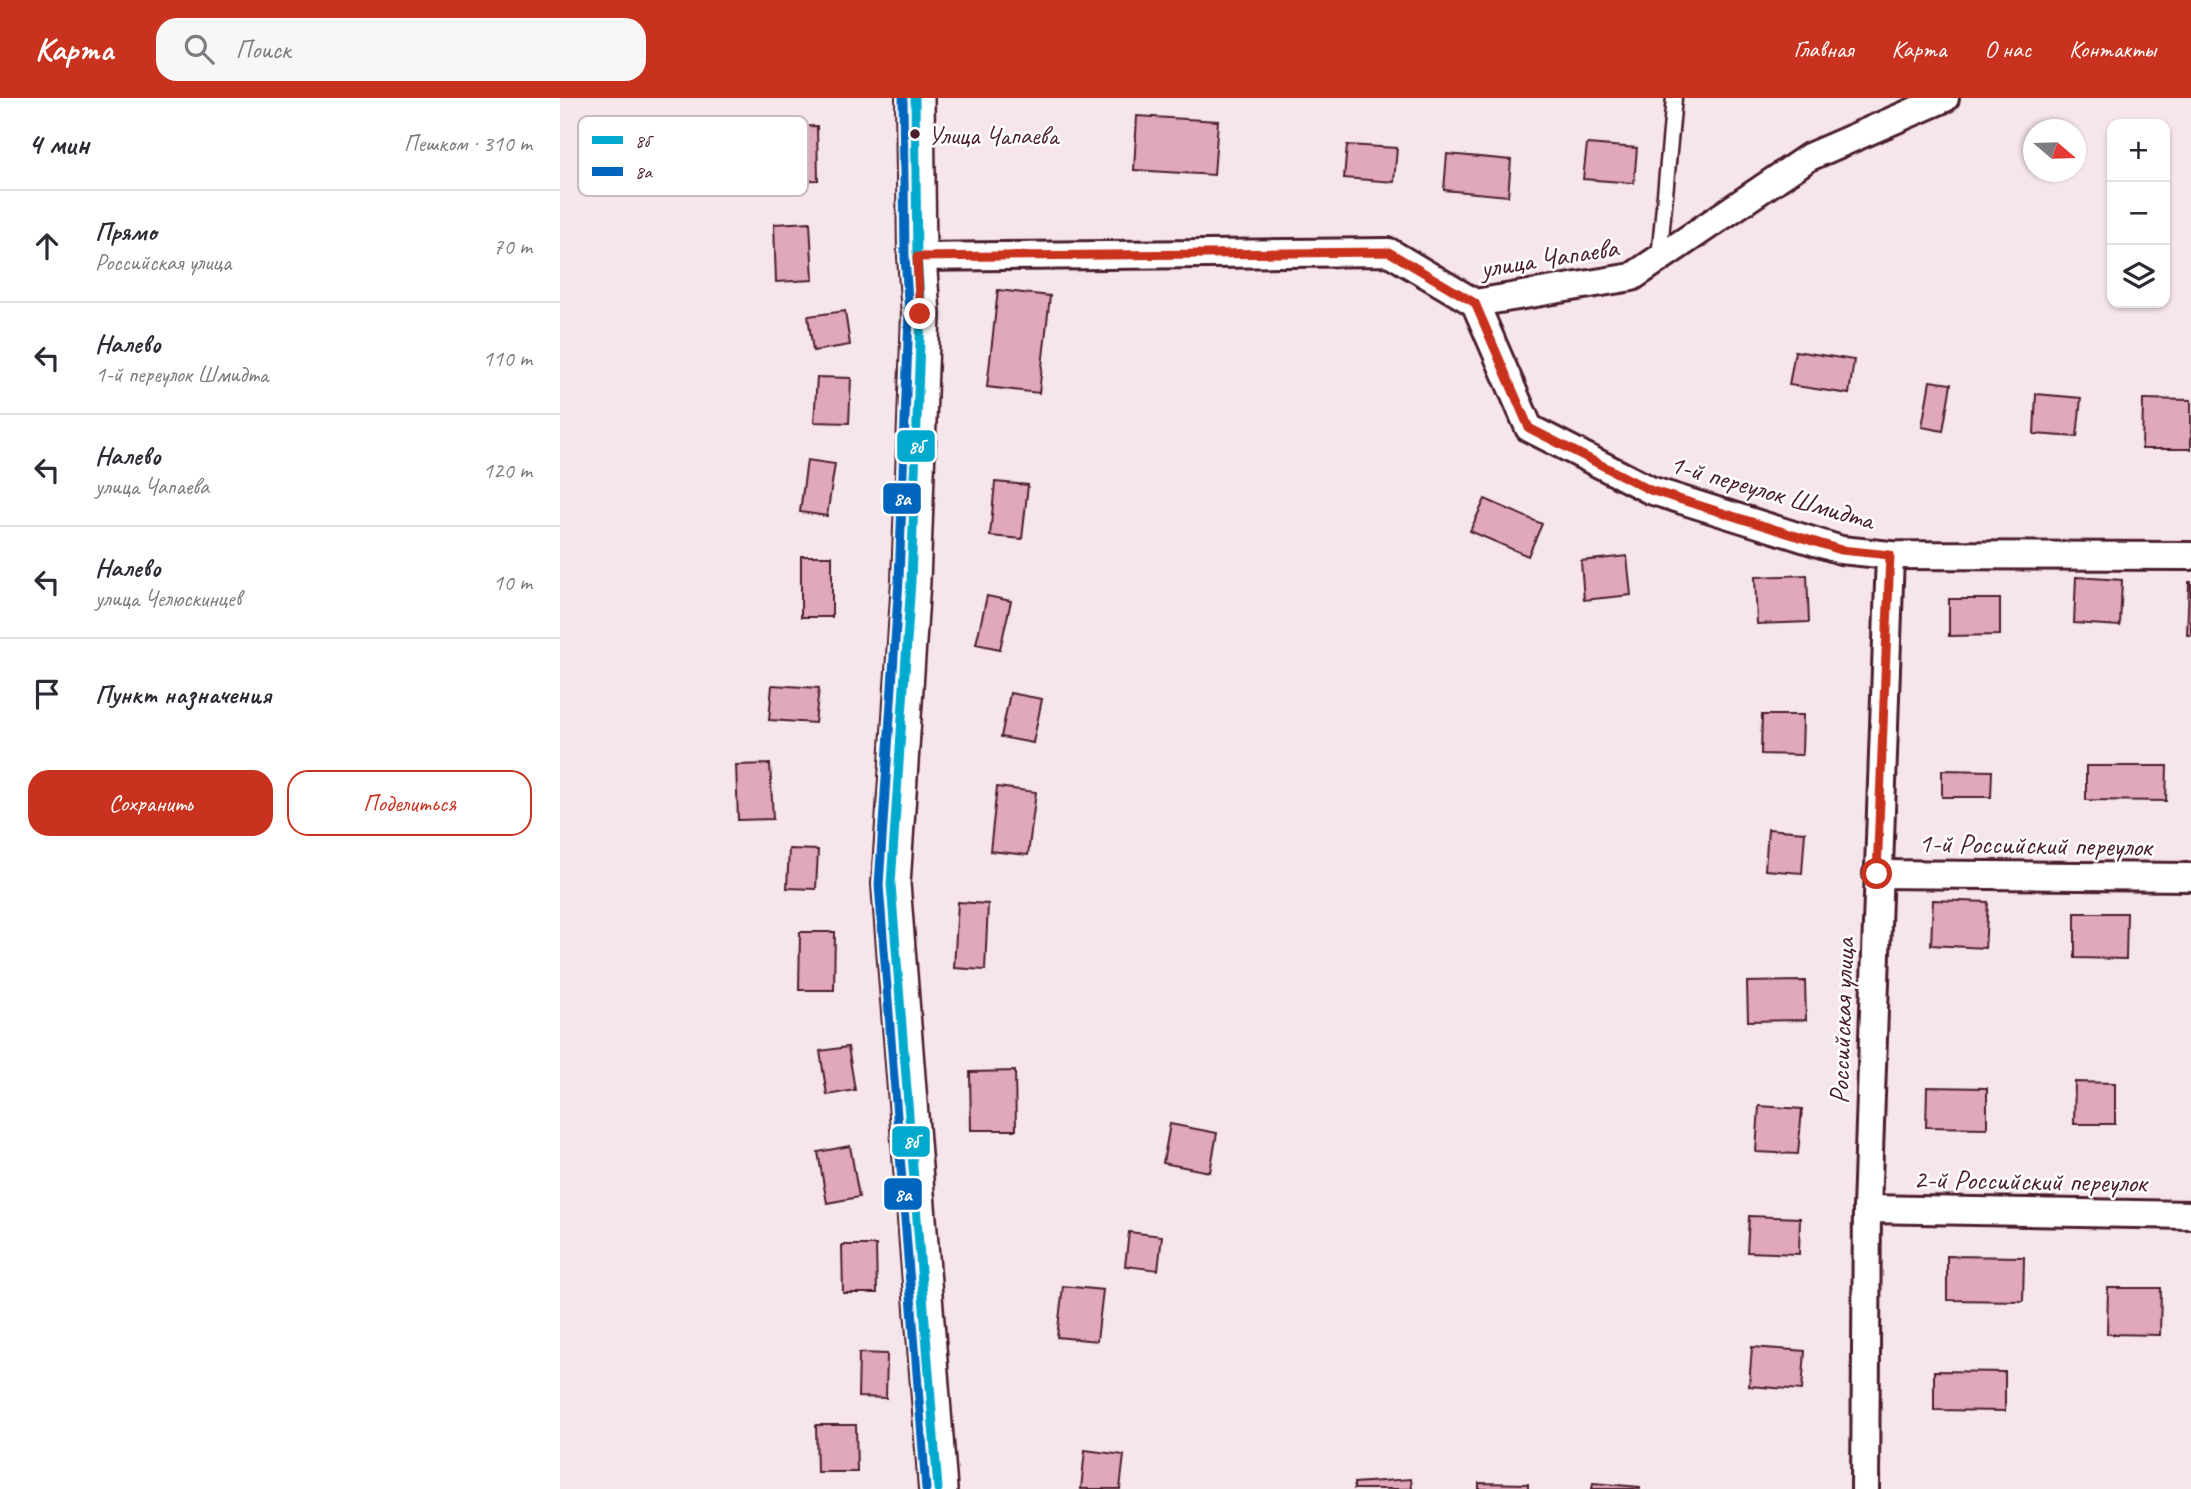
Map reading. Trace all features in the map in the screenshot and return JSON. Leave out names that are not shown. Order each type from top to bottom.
[{"type":"street","points":[[915,98],[920,314],[911,581],[891,884],[938,1489]]},
{"type":"street","name":"улица Чапаева","points":[[917,257],[1389,252],[1475,303],[1632,277],[1809,157],[1945,98]]},
{"type":"street","name":"1-й переулок Шмидта","points":[[1475,303],[1529,428],[1650,490],[1841,550],[1890,555],[2191,556]]},
{"type":"street","name":"Российская улица","points":[[1865,1489],[1867,1209],[1890,555]]},
{"type":"street","name":"1-й Российский переулок","points":[[1877,874],[2191,877]]},
{"type":"street","name":"2-й Российский переулок","points":[[1867,1209],[2191,1215]]},
{"type":"lane","points":[[1659,259],[1674,98]]},
{"type":"building","points":[[1137,116],[1218,121],[1214,175],[1134,170]]},
{"type":"building","points":[[808,126],[817,126],[818,180],[808,180]]},
{"type":"building","points":[[1587,144],[1637,148],[1634,183],[1583,179]]},
{"type":"building","points":[[1347,145],[1397,148],[1394,182],[1344,178]]},
{"type":"building","points":[[1447,154],[1511,160],[1508,196],[1444,190]]},
{"type":"building","points":[[810,222],[813,280],[776,282],[774,224]]},
{"type":"building","points":[[998,290],[1050,296],[1039,393],[987,387]]},
{"type":"building","points":[[845,311],[850,345],[813,351],[808,316]]},
{"type":"building","points":[[1795,351],[1854,360],[1849,394],[1789,385]]},
{"type":"building","points":[[817,377],[851,378],[849,423],[814,422]]},
{"type":"building","points":[[1930,381],[1951,384],[1943,431],[1922,427]]},
{"type":"building","points":[[2036,394],[2081,398],[2077,437],[2034,434]]},
{"type":"building","points":[[2143,399],[2191,400],[2191,449],[2142,449]]},
{"type":"building","points":[[807,460],[835,464],[827,516],[800,512]]},
{"type":"building","points":[[995,482],[1028,485],[1022,539],[990,536]]},
{"type":"building","points":[[1485,499],[1542,524],[1528,556],[1470,531]]},
{"type":"building","points":[[801,556],[832,556],[832,617],[801,617]]},
{"type":"building","points":[[1627,556],[1631,595],[1584,600],[1581,561]]},
{"type":"building","points":[[1807,575],[1809,622],[1757,624],[1755,577]]},
{"type":"building","points":[[2076,577],[2122,580],[2120,626],[2074,623]]},
{"type":"building","points":[[2189,582],[2191,635],[2187,635]]},
{"type":"building","points":[[987,596],[1011,601],[1000,649],[976,644]]},
{"type":"building","points":[[1949,599],[2000,599],[2000,635],[1949,636]]},
{"type":"building","points":[[772,685],[819,688],[815,723],[769,720]]},
{"type":"building","points":[[1010,693],[1042,699],[1033,743],[1001,737]]},
{"type":"building","points":[[1762,715],[1803,715],[1802,755],[1761,754]]},
{"type":"building","points":[[770,764],[773,819],[738,820],[736,765]]},
{"type":"building","points":[[2086,766],[2167,766],[2166,801],[2086,800]]},
{"type":"building","points":[[1942,770],[1992,771],[1991,797],[1942,797]]},
{"type":"building","points":[[997,787],[1036,792],[1028,855],[990,851]]},
{"type":"building","points":[[1768,829],[1805,832],[1802,873],[1765,870]]},
{"type":"building","points":[[789,849],[818,850],[816,889],[787,888]]},
{"type":"building","points":[[1933,900],[1988,902],[1985,948],[1931,945]]},
{"type":"building","points":[[958,902],[988,904],[985,970],[954,968]]},
{"type":"building","points":[[2075,913],[2127,913],[2126,959],[2075,958]]},
{"type":"building","points":[[800,932],[835,932],[834,990],[799,990]]},
{"type":"building","points":[[1805,981],[1806,1020],[1748,1021],[1747,982]]},
{"type":"building","points":[[848,1047],[855,1090],[827,1095],[820,1051]]},
{"type":"building","points":[[1015,1071],[1016,1130],[971,1130],[970,1072]]},
{"type":"building","points":[[2075,1082],[2115,1083],[2115,1124],[2074,1124]]},
{"type":"building","points":[[1927,1087],[1987,1088],[1987,1128],[1926,1127]]},
{"type":"building","points":[[1759,1106],[1802,1109],[1798,1154],[1756,1152]]},
{"type":"building","points":[[1170,1124],[1217,1133],[1210,1172],[1163,1163]]},
{"type":"building","points":[[850,1146],[859,1197],[827,1203],[818,1152]]},
{"type":"building","points":[[1749,1216],[1800,1218],[1799,1254],[1747,1252]]},
{"type":"building","points":[[1129,1232],[1162,1236],[1158,1270],[1125,1266]]},
{"type":"building","points":[[842,1245],[876,1245],[877,1293],[843,1293]]},
{"type":"building","points":[[1947,1256],[2024,1257],[2023,1301],[1947,1300]]},
{"type":"building","points":[[1063,1286],[1103,1290],[1097,1341],[1057,1337]]},
{"type":"building","points":[[2108,1288],[2161,1288],[2160,1335],[2107,1334]]},
{"type":"building","points":[[1752,1347],[1805,1351],[1802,1390],[1749,1386]]},
{"type":"building","points":[[859,1353],[887,1354],[886,1398],[858,1397]]},
{"type":"building","points":[[1934,1371],[2005,1372],[2005,1411],[1934,1410]]},
{"type":"building","points":[[816,1425],[856,1425],[857,1472],[817,1472]]},
{"type":"building","points":[[1085,1450],[1124,1455],[1120,1489],[1081,1489]]},
{"type":"building","points":[[1411,1479],[1412,1489],[1354,1489],[1354,1483]]},
{"type":"building","points":[[1479,1483],[1528,1484],[1528,1489],[1479,1489]]},
{"type":"building","points":[[1593,1483],[1640,1487],[1640,1489],[1592,1489]]},
{"type":"transit line","name":"8а","points":[[903,98],[905,257],[909,314],[899,580],[879,885],[926,1489]]},
{"type":"transit line","name":"8б","points":[[915,98],[917,257],[921,314],[911,581],[891,884],[938,1489]]},
{"type":"place","name":"Улица Чапаева","points":[[915,134]]},
{"type":"route","points":[[920,314],[917,257],[1389,252],[1475,303],[1529,428],[1650,490],[1841,550],[1890,555],[1877,874]]}]
